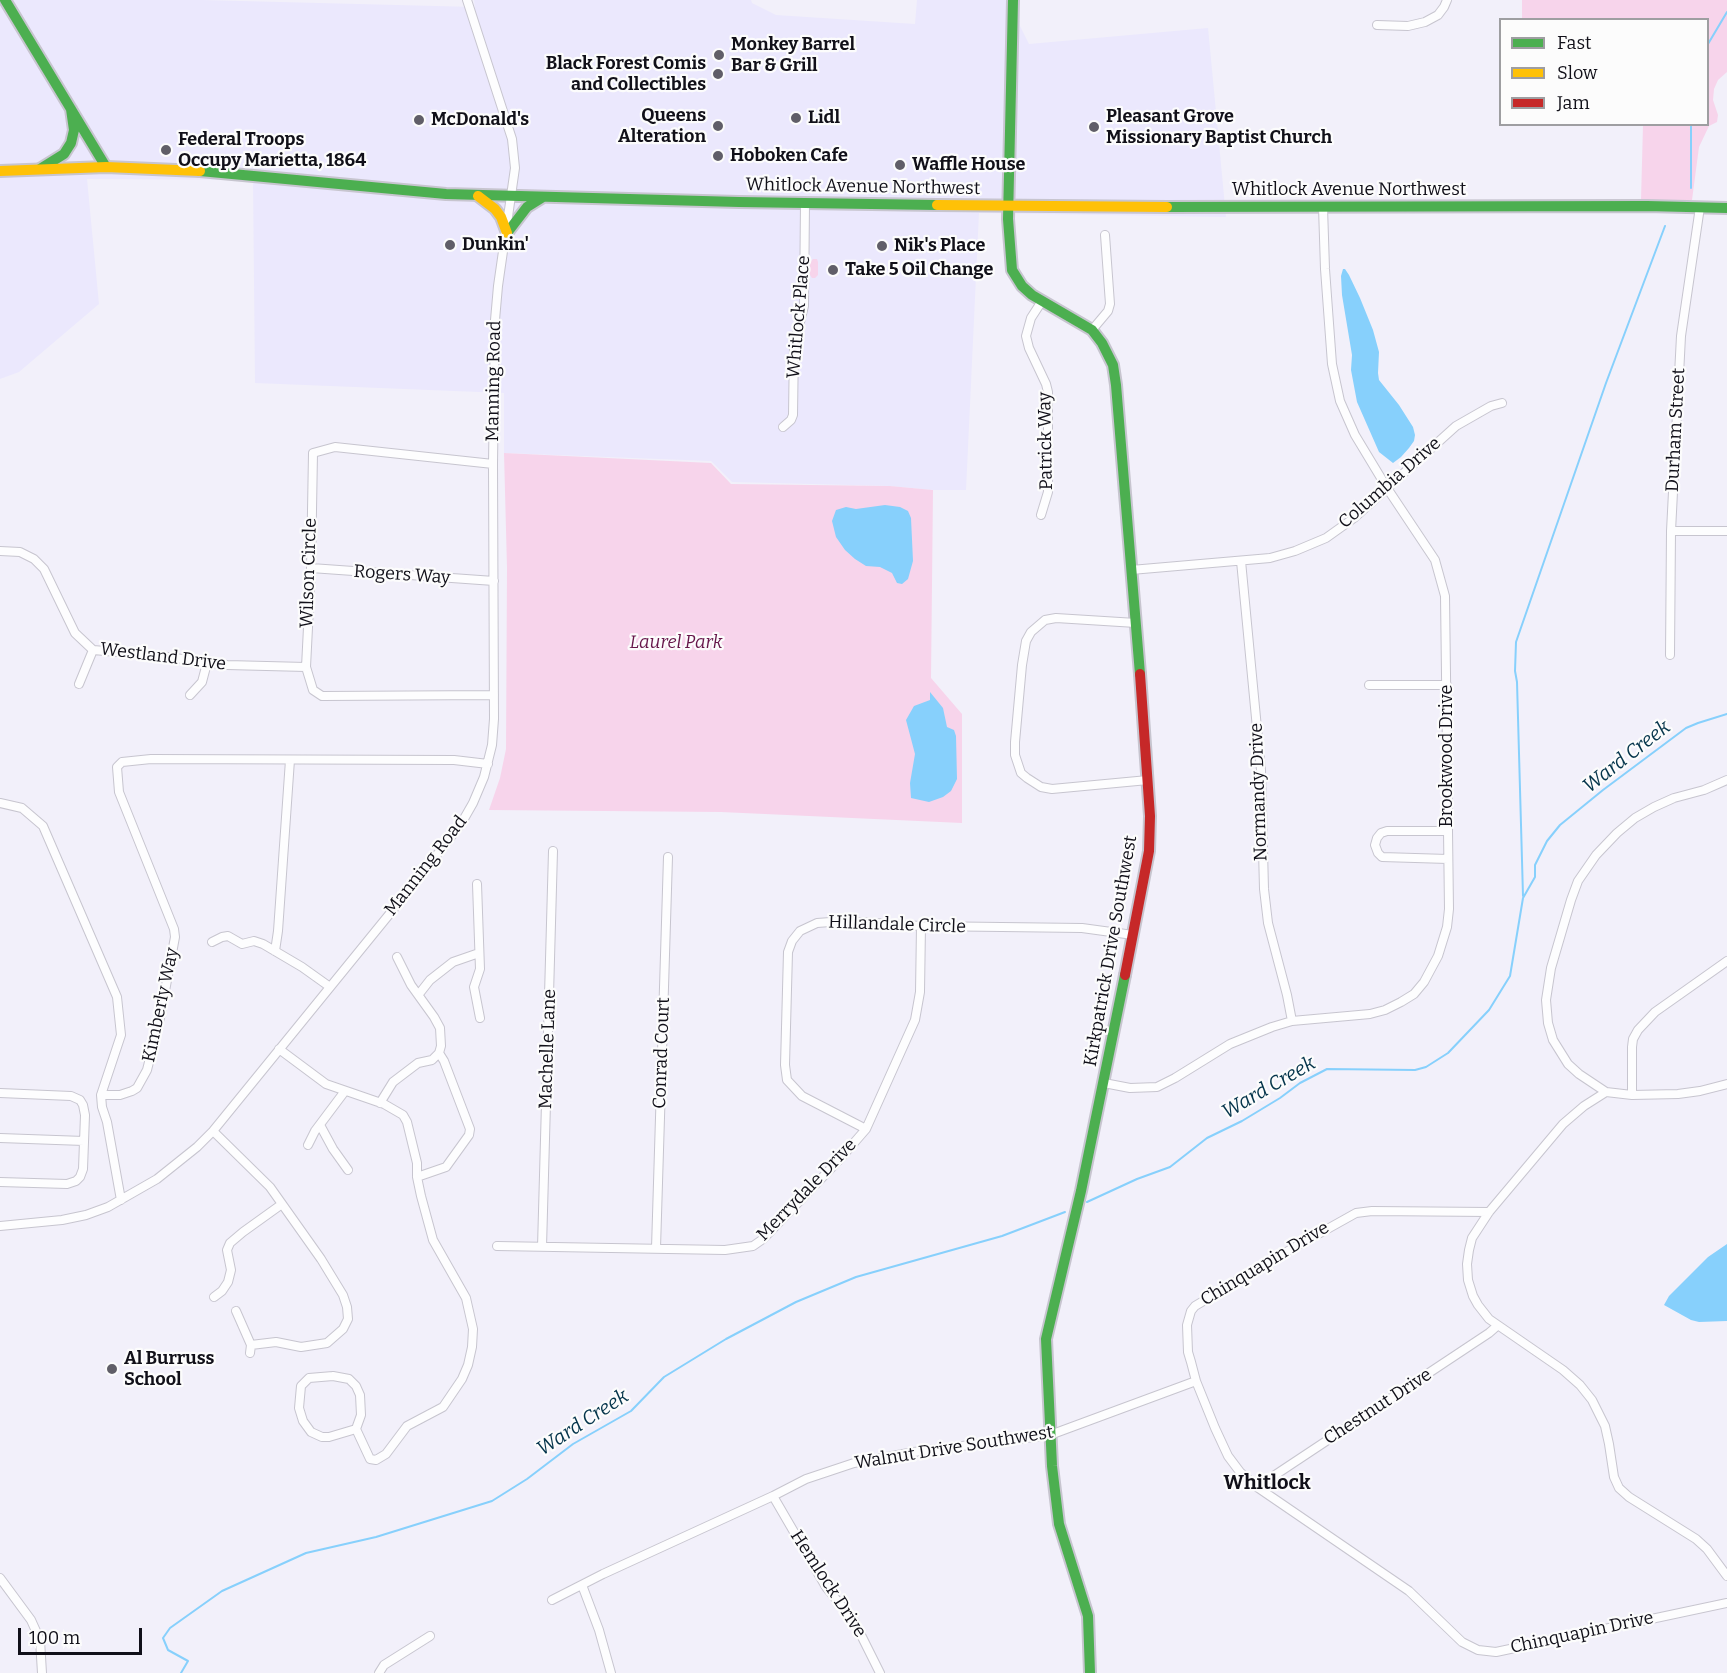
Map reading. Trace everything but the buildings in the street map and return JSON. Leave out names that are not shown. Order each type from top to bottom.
[{"type":"main road","points":[[4,0],[106,167]]},
{"type":"main road","name":"Kirkpatrick Drive Southwest","points":[[1012,0],[1008,206],[1010,260],[1012,270],[1022,286],[1042,301],[1092,330],[1109,354],[1115,378],[1150,816],[1149,851],[1104,1083],[1046,1339],[1052,1466],[1059,1524],[1086,1608],[1089,1623],[1090,1673]]},
{"type":"main road","points":[[38,170],[64,154],[71,142],[74,130],[71,109]]},
{"type":"main road","name":"Whitlock Avenue Northwest","points":[[0,171],[106,167],[201,171],[446,194],[512,197],[1008,206],[1727,208]]},
{"type":"main road","points":[[478,196],[495,209],[507,233]]},
{"type":"main road","points":[[507,233],[527,207],[543,197]]},
{"type":"street","name":"Manning Road","points":[[0,1226],[62,1220],[97,1211],[141,1190],[172,1169],[213,1131],[330,987],[460,824],[479,790],[492,745],[494,695],[495,304],[515,168],[512,139],[467,0]]},
{"type":"street","points":[[1377,25],[1408,26],[1425,22],[1438,15],[1447,0]]},
{"type":"street","name":"Whitlock Place","points":[[783,427],[793,415],[794,346],[804,306],[805,203]]},
{"type":"street","name":"Brookwood Drive","points":[[1104,1083],[1130,1088],[1157,1087],[1230,1044],[1250,1035],[1292,1021],[1370,1014],[1385,1010],[1413,994],[1424,982],[1438,956],[1447,927],[1449,909],[1445,596],[1435,560],[1355,435],[1340,401],[1332,364],[1323,207]]},
{"type":"street","name":"Durham Street","points":[[1670,655],[1671,531],[1681,336],[1700,207]]},
{"type":"street","points":[[1092,330],[1108,311],[1110,304],[1105,236]]},
{"type":"street","name":"Patrick Way","points":[[1041,515],[1048,492],[1048,392],[1026,336],[1031,318],[1042,301]]},
{"type":"street","name":"Columbia Drive","points":[[1131,570],[1270,558],[1295,551],[1326,538],[1354,518],[1456,426],[1491,406],[1502,403]]},
{"type":"street","name":"Wilson Circle","points":[[493,464],[334,447],[313,453],[306,667],[313,690],[322,696],[494,695]]},
{"type":"street","points":[[1671,531],[1727,531]]},
{"type":"street","name":"Westland Drive","points":[[0,551],[20,552],[34,559],[44,569],[75,633],[93,650],[153,655],[227,666],[306,667]]},
{"type":"street","name":"Normandy Drive","points":[[1241,561],[1261,770],[1264,889],[1268,923],[1292,1021]]},
{"type":"street","name":"Rogers Way","points":[[311,568],[494,581]]},
{"type":"street","points":[[1136,623],[1056,618],[1045,620],[1031,632],[1026,641],[1022,665],[1015,755],[1021,773],[1031,782],[1047,788],[1148,780]]},
{"type":"street","points":[[79,684],[93,650]]},
{"type":"street","points":[[190,695],[202,682],[207,663]]},
{"type":"street","points":[[1369,685],[1447,685]]},
{"type":"street","name":"Kimberly Way","points":[[0,803],[22,808],[43,826],[117,997],[121,1035],[101,1095],[120,1095],[137,1088],[147,1070],[160,1018],[175,937],[174,929],[119,792],[117,767],[122,762],[151,759],[290,760]]},
{"type":"street","points":[[275,951],[290,760],[454,760],[488,764]]},
{"type":"street","points":[[1727,780],[1654,807],[1635,818],[1596,855],[1578,881],[1571,900],[1551,968],[1546,1000],[1548,1023],[1553,1040],[1568,1064],[1606,1092],[1632,1095],[1678,1094],[1727,1084]]},
{"type":"street","points":[[1448,831],[1386,831],[1377,838],[1375,845],[1382,856],[1448,859]]},
{"type":"street","name":"Machelle Lane","points":[[543,1247],[553,851]]},
{"type":"street","name":"Conrad Court","points":[[656,1248],[668,857]]},
{"type":"street","points":[[477,884],[480,969],[474,987],[480,1018]]},
{"type":"street","name":"Hillandale Circle","points":[[866,1129],[802,1096],[787,1080],[785,1065],[788,952],[792,940],[800,932],[818,923],[844,921],[921,926],[1082,928],[1133,935]]},
{"type":"street","name":"Merrydale Drive","points":[[497,1246],[725,1250],[753,1246],[774,1230],[866,1129],[915,1020],[920,992],[921,926]]},
{"type":"street","points":[[212,942],[228,936],[242,944],[254,941],[263,944],[330,987]]},
{"type":"street","points":[[419,994],[430,980],[453,962],[479,953]]},
{"type":"street","points":[[397,957],[411,985],[440,1028],[440,1053],[470,1129],[469,1135],[446,1167],[417,1177]]},
{"type":"street","points":[[1632,1095],[1632,1047],[1638,1030],[1656,1012],[1727,961]]},
{"type":"street","points":[[279,1049],[318,1079],[380,1103],[403,1115],[407,1122],[417,1163],[417,1177],[433,1240],[465,1298],[473,1329],[468,1365],[462,1379],[443,1407],[407,1426],[381,1458],[376,1460],[370,1459],[356,1429],[361,1414],[360,1395],[356,1386],[349,1379],[333,1376],[309,1378],[301,1386],[299,1408],[303,1421],[311,1432],[322,1437],[330,1437],[356,1429]]},
{"type":"street","points":[[380,1103],[393,1082],[418,1063],[432,1060],[440,1053]]},
{"type":"street","points":[[308,1145],[311,1137],[345,1091]]},
{"type":"street","points":[[1606,1092],[1584,1106],[1563,1124],[1490,1212],[1472,1238],[1467,1255],[1470,1288],[1478,1305],[1489,1319],[1563,1370],[1592,1400],[1601,1416],[1608,1437],[1614,1477],[1619,1488],[1629,1497],[1702,1544],[1727,1576]]},
{"type":"street","points":[[0,1093],[68,1095],[77,1098],[84,1108],[82,1172],[78,1179],[67,1184],[0,1182]]},
{"type":"street","points":[[101,1095],[121,1200]]},
{"type":"street","points":[[320,1125],[348,1170]]},
{"type":"street","points":[[213,1131],[270,1187],[343,1294],[348,1319],[343,1329],[327,1343],[301,1347],[276,1342],[250,1349],[236,1311]]},
{"type":"street","points":[[0,1138],[84,1141]]},
{"type":"street","points":[[214,1298],[228,1282],[231,1270],[227,1250],[230,1243],[282,1204]]},
{"type":"street","name":"Chinquapin Drive","points":[[1490,1212],[1364,1211],[1348,1216],[1193,1308],[1188,1320],[1188,1352],[1196,1381],[1228,1456],[1240,1472],[1257,1487],[1409,1591],[1462,1642],[1478,1650],[1496,1652],[1727,1603]]},
{"type":"street","name":"Chestnut Drive","points":[[1257,1487],[1489,1334],[1497,1326]]},
{"type":"street","name":"Walnut Drive Southwest","points":[[552,1599],[806,1479],[854,1463],[914,1452],[1050,1436],[1196,1381]]},
{"type":"street","name":"Hemlock Drive","points":[[773,1496],[826,1587],[854,1621],[880,1673]]},
{"type":"street","points":[[0,1578],[31,1620],[40,1640],[42,1673]]},
{"type":"street","points":[[582,1585],[599,1630],[611,1673]]},
{"type":"street","points":[[380,1673],[384,1665],[430,1635]]},
{"type":"shaded area","points":[[0,0],[202,0],[475,7],[474,0],[751,0],[752,3],[776,15],[915,24],[917,0],[1018,0],[1020,26],[1029,44],[1208,28],[1226,217],[979,213],[966,490],[732,482],[711,461],[504,453],[504,393],[255,383],[253,180],[87,179],[99,304],[19,372],[0,379]]},
{"type":"green space","points":[[1522,0],[1727,0],[1727,72],[1718,80],[1714,89],[1713,100],[1718,115],[1717,122],[1709,126],[1709,18],[1522,18]]},
{"type":"green space","points":[[1643,126],[1709,126],[1699,147],[1692,200],[1641,200]]},
{"type":"green space","points":[[817,259],[818,262],[818,275],[815,278],[810,275],[810,262]]},
{"type":"green space","name":"Laurel Park","points":[[504,453],[711,463],[731,484],[890,486],[933,490],[931,678],[962,714],[962,823],[721,812],[489,810],[500,778],[506,749],[507,568]]},
{"type":"water","points":[[1343,269],[1349,275],[1373,330],[1379,352],[1379,380],[1413,427],[1414,441],[1393,463],[1379,452],[1357,402],[1342,295]]},
{"type":"water","points":[[885,505],[900,507],[908,511],[911,518],[913,561],[908,579],[902,584],[897,583],[892,573],[880,567],[866,566],[845,550],[836,537],[832,521],[836,510],[846,507],[856,509]]},
{"type":"water","points":[[930,692],[943,708],[947,727],[954,730],[956,736],[957,779],[951,791],[929,802],[911,798],[910,783],[915,754],[906,720],[914,706],[930,700]]},
{"type":"water","points":[[1727,1244],[1727,1321],[1691,1320],[1664,1305],[1669,1296],[1708,1257]]},
{"type":"waterway","points":[[1709,42],[1727,12]]},
{"type":"waterway","points":[[1691,126],[1691,188]]},
{"type":"waterway","points":[[1523,896],[1516,642],[1606,383],[1665,226]]},
{"type":"waterway","name":"Ward Creek","points":[[1087,1202],[1170,1167],[1207,1138],[1242,1121],[1300,1083],[1327,1069],[1415,1070],[1426,1067],[1448,1053],[1489,1010],[1510,976],[1523,898],[1535,877],[1535,865],[1547,841],[1560,825],[1686,728],[1727,714]]},
{"type":"waterway","name":"Ward Creek","points":[[181,1673],[188,1661],[168,1650],[163,1638],[170,1628],[222,1591],[306,1553],[376,1537],[492,1501],[527,1479],[573,1444],[631,1411],[664,1377],[726,1339],[796,1302],[856,1277],[1002,1236],[1065,1212]]},
{"type":"traffic: fast","points":[[5,0],[106,167]]},
{"type":"traffic: fast","points":[[1013,0],[1008,219],[1012,270],[1022,286],[1032,295],[1092,330],[1102,343],[1113,365],[1140,674]]},
{"type":"traffic: fast","points":[[40,169],[64,154],[71,143],[74,130],[71,109]]},
{"type":"traffic: fast","points":[[200,171],[446,194],[937,205]]},
{"type":"traffic: fast","points":[[507,233],[527,207],[543,197]]},
{"type":"traffic: fast","points":[[1167,207],[1647,206],[1727,208]]},
{"type":"traffic: fast","points":[[1090,1673],[1088,1616],[1059,1524],[1052,1466],[1046,1339],[1081,1191],[1125,975]]},
{"type":"traffic: slow","points":[[0,171],[106,167],[200,171]]},
{"type":"traffic: slow","points":[[478,196],[495,209],[507,233]]},
{"type":"traffic: slow","points":[[937,205],[1167,207]]},
{"type":"traffic: jam","points":[[1125,975],[1149,851],[1150,816],[1140,674]]},
{"type":"place","name":"Monkey Barrel Bar & Grill","points":[[719,55]]},
{"type":"place","name":"Black Forest Comis and Collectibles","points":[[718,74]]},
{"type":"place","name":"Lidl","points":[[796,118]]},
{"type":"place","name":"McDonald's","points":[[419,120]]},
{"type":"place","name":"Queens Alteration","points":[[718,126]]},
{"type":"place","name":"Pleasant Grove Missionary Baptist Church","points":[[1094,127]]},
{"type":"place","name":"Federal Troops Occupy Marietta, 1864","points":[[166,150]]},
{"type":"place","name":"Hoboken Cafe","points":[[718,156]]},
{"type":"place","name":"Waffle House","points":[[900,165]]},
{"type":"place","name":"Dunkin'","points":[[450,245]]},
{"type":"place","name":"Nik's Place","points":[[882,246]]},
{"type":"place","name":"Take 5 Oil Change","points":[[833,270]]},
{"type":"place","name":"Al Burruss School","points":[[112,1369]]},
{"type":"district","name":"Whitlock","points":[[1267,1483]]}]
